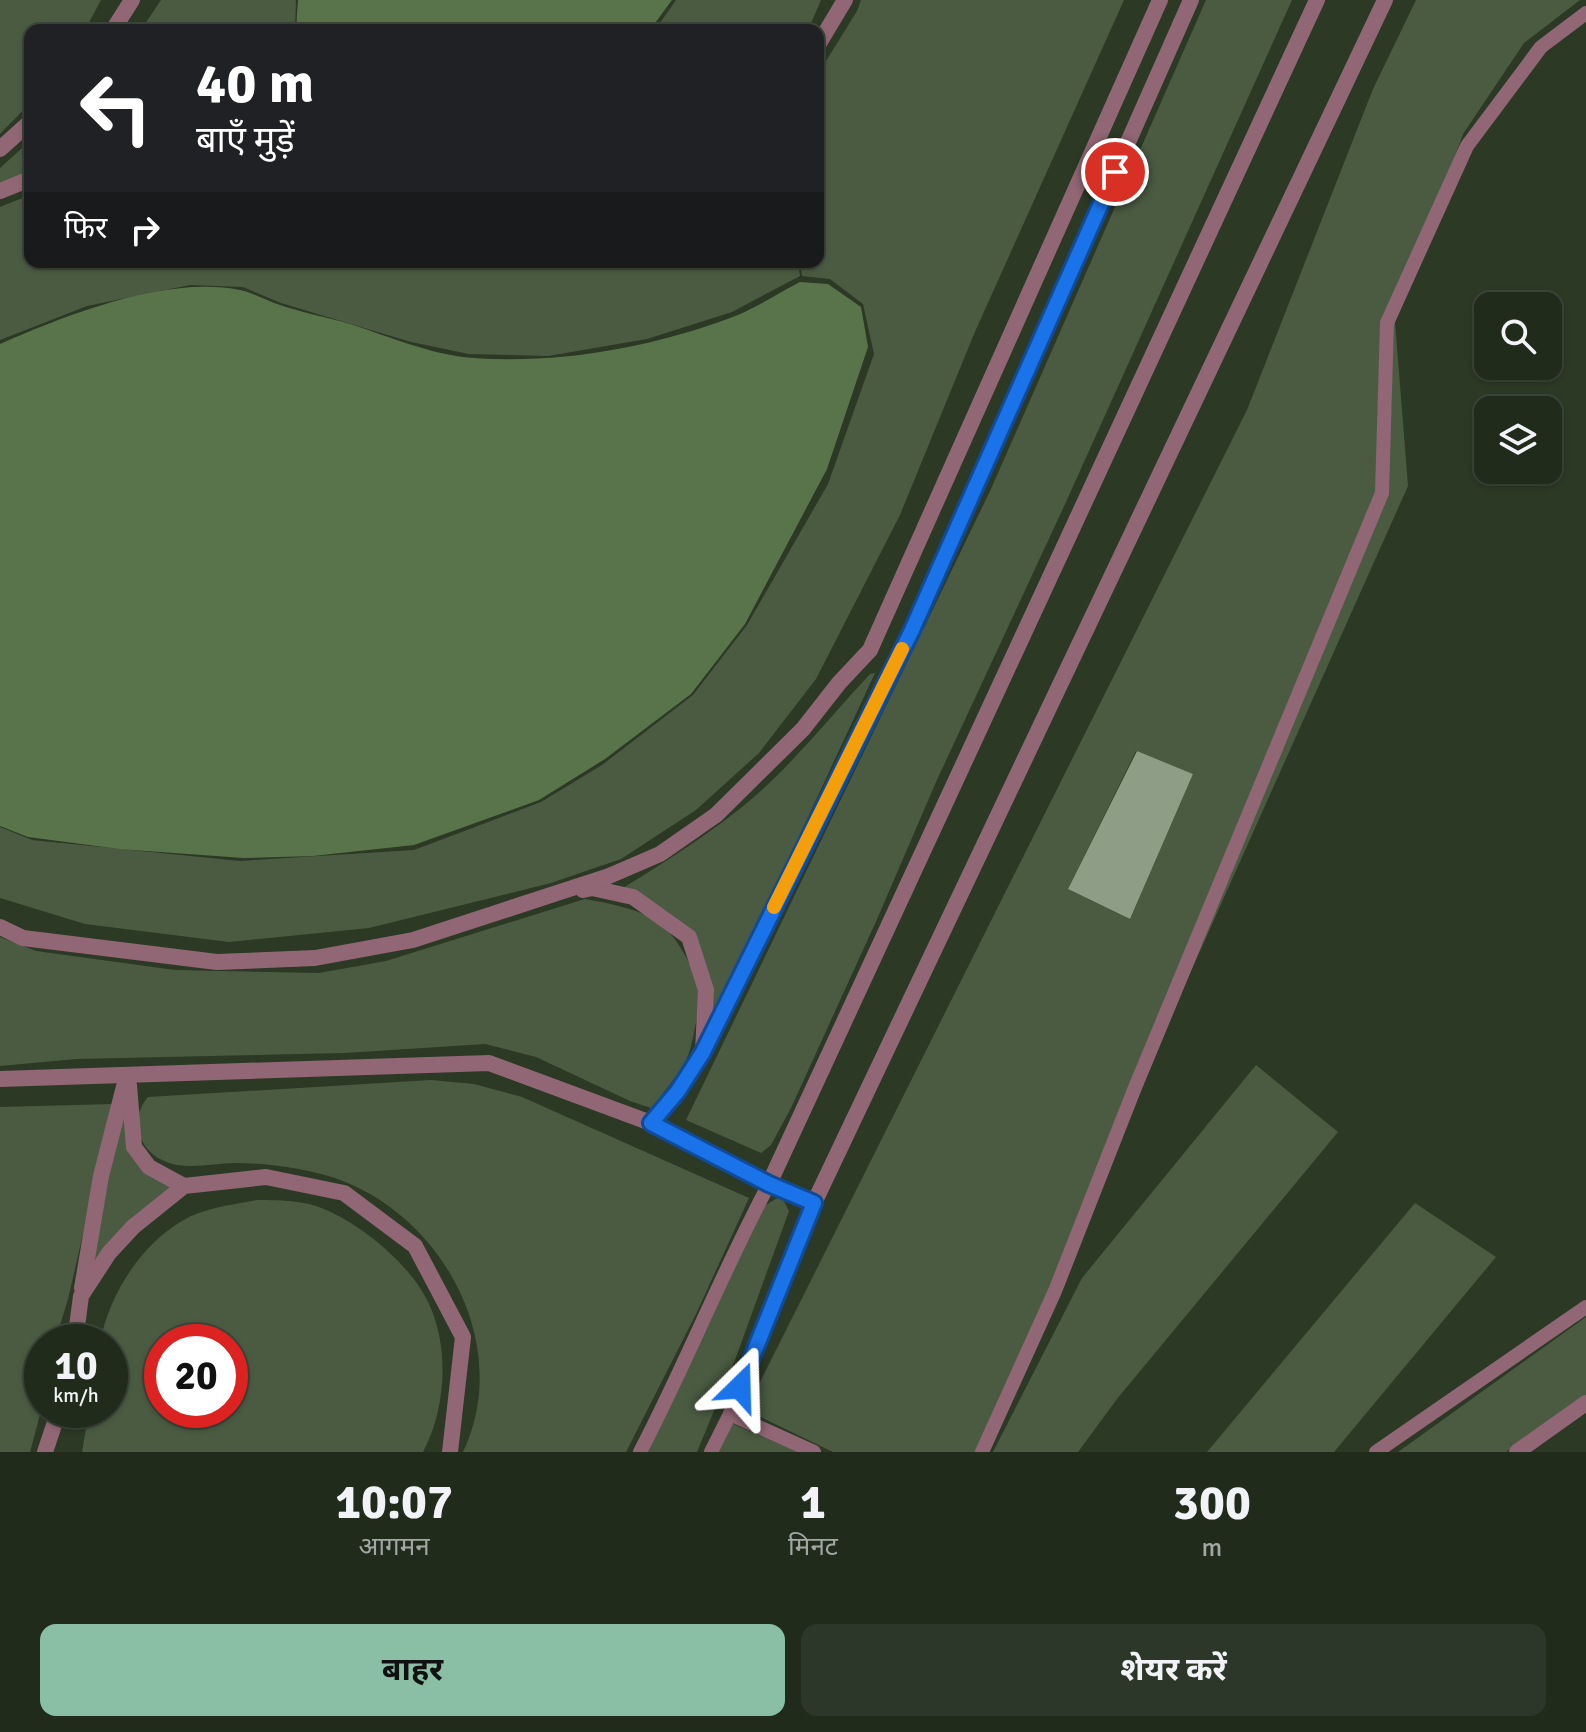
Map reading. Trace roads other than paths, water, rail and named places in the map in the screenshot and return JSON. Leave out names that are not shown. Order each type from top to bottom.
[{"type":"street","points":[[117,24],[132,0]]},
{"type":"street","points":[[824,35],[845,0]]},
{"type":"street","points":[[0,927],[23,938],[176,958],[217,962],[315,958],[413,940],[609,876],[660,854],[716,815],[803,729],[870,650],[1160,0]]},
{"type":"street","points":[[651,1123],[678,1091],[703,1052],[912,630],[1191,0]]},
{"type":"street","points":[[769,1184],[1317,0]]},
{"type":"street","points":[[0,1079],[489,1063],[651,1123],[769,1184],[814,1203],[1385,0]]},
{"type":"street","points":[[0,149],[24,127]]},
{"type":"street","points":[[0,191],[24,181]]},
{"type":"street","points":[[547,896],[592,888],[633,897],[689,937],[706,990],[703,1052]]},
{"type":"street","points":[[127,1075],[134,1147],[149,1167],[184,1186]]},
{"type":"street","points":[[77,1324],[101,1176],[127,1075]]},
{"type":"street","points":[[81,1296],[109,1253],[125,1235],[184,1186],[266,1177],[344,1193],[415,1246],[463,1337],[450,1452]]},
{"type":"street","points":[[1517,1452],[1586,1403]]},
{"type":"street","points":[[45,1452],[53,1428]]},
{"type":"lane","points":[[982,1452],[1055,1291],[1134,1090],[1382,493],[1387,323],[1467,146],[1541,47],[1586,13]]},
{"type":"lane","points":[[640,1452],[670,1396],[735,1247],[769,1184]]},
{"type":"lane","points":[[711,1452],[730,1414],[814,1203]]},
{"type":"lane","points":[[1376,1452],[1586,1307]]},
{"type":"lane","points":[[730,1414],[814,1452]]}]
